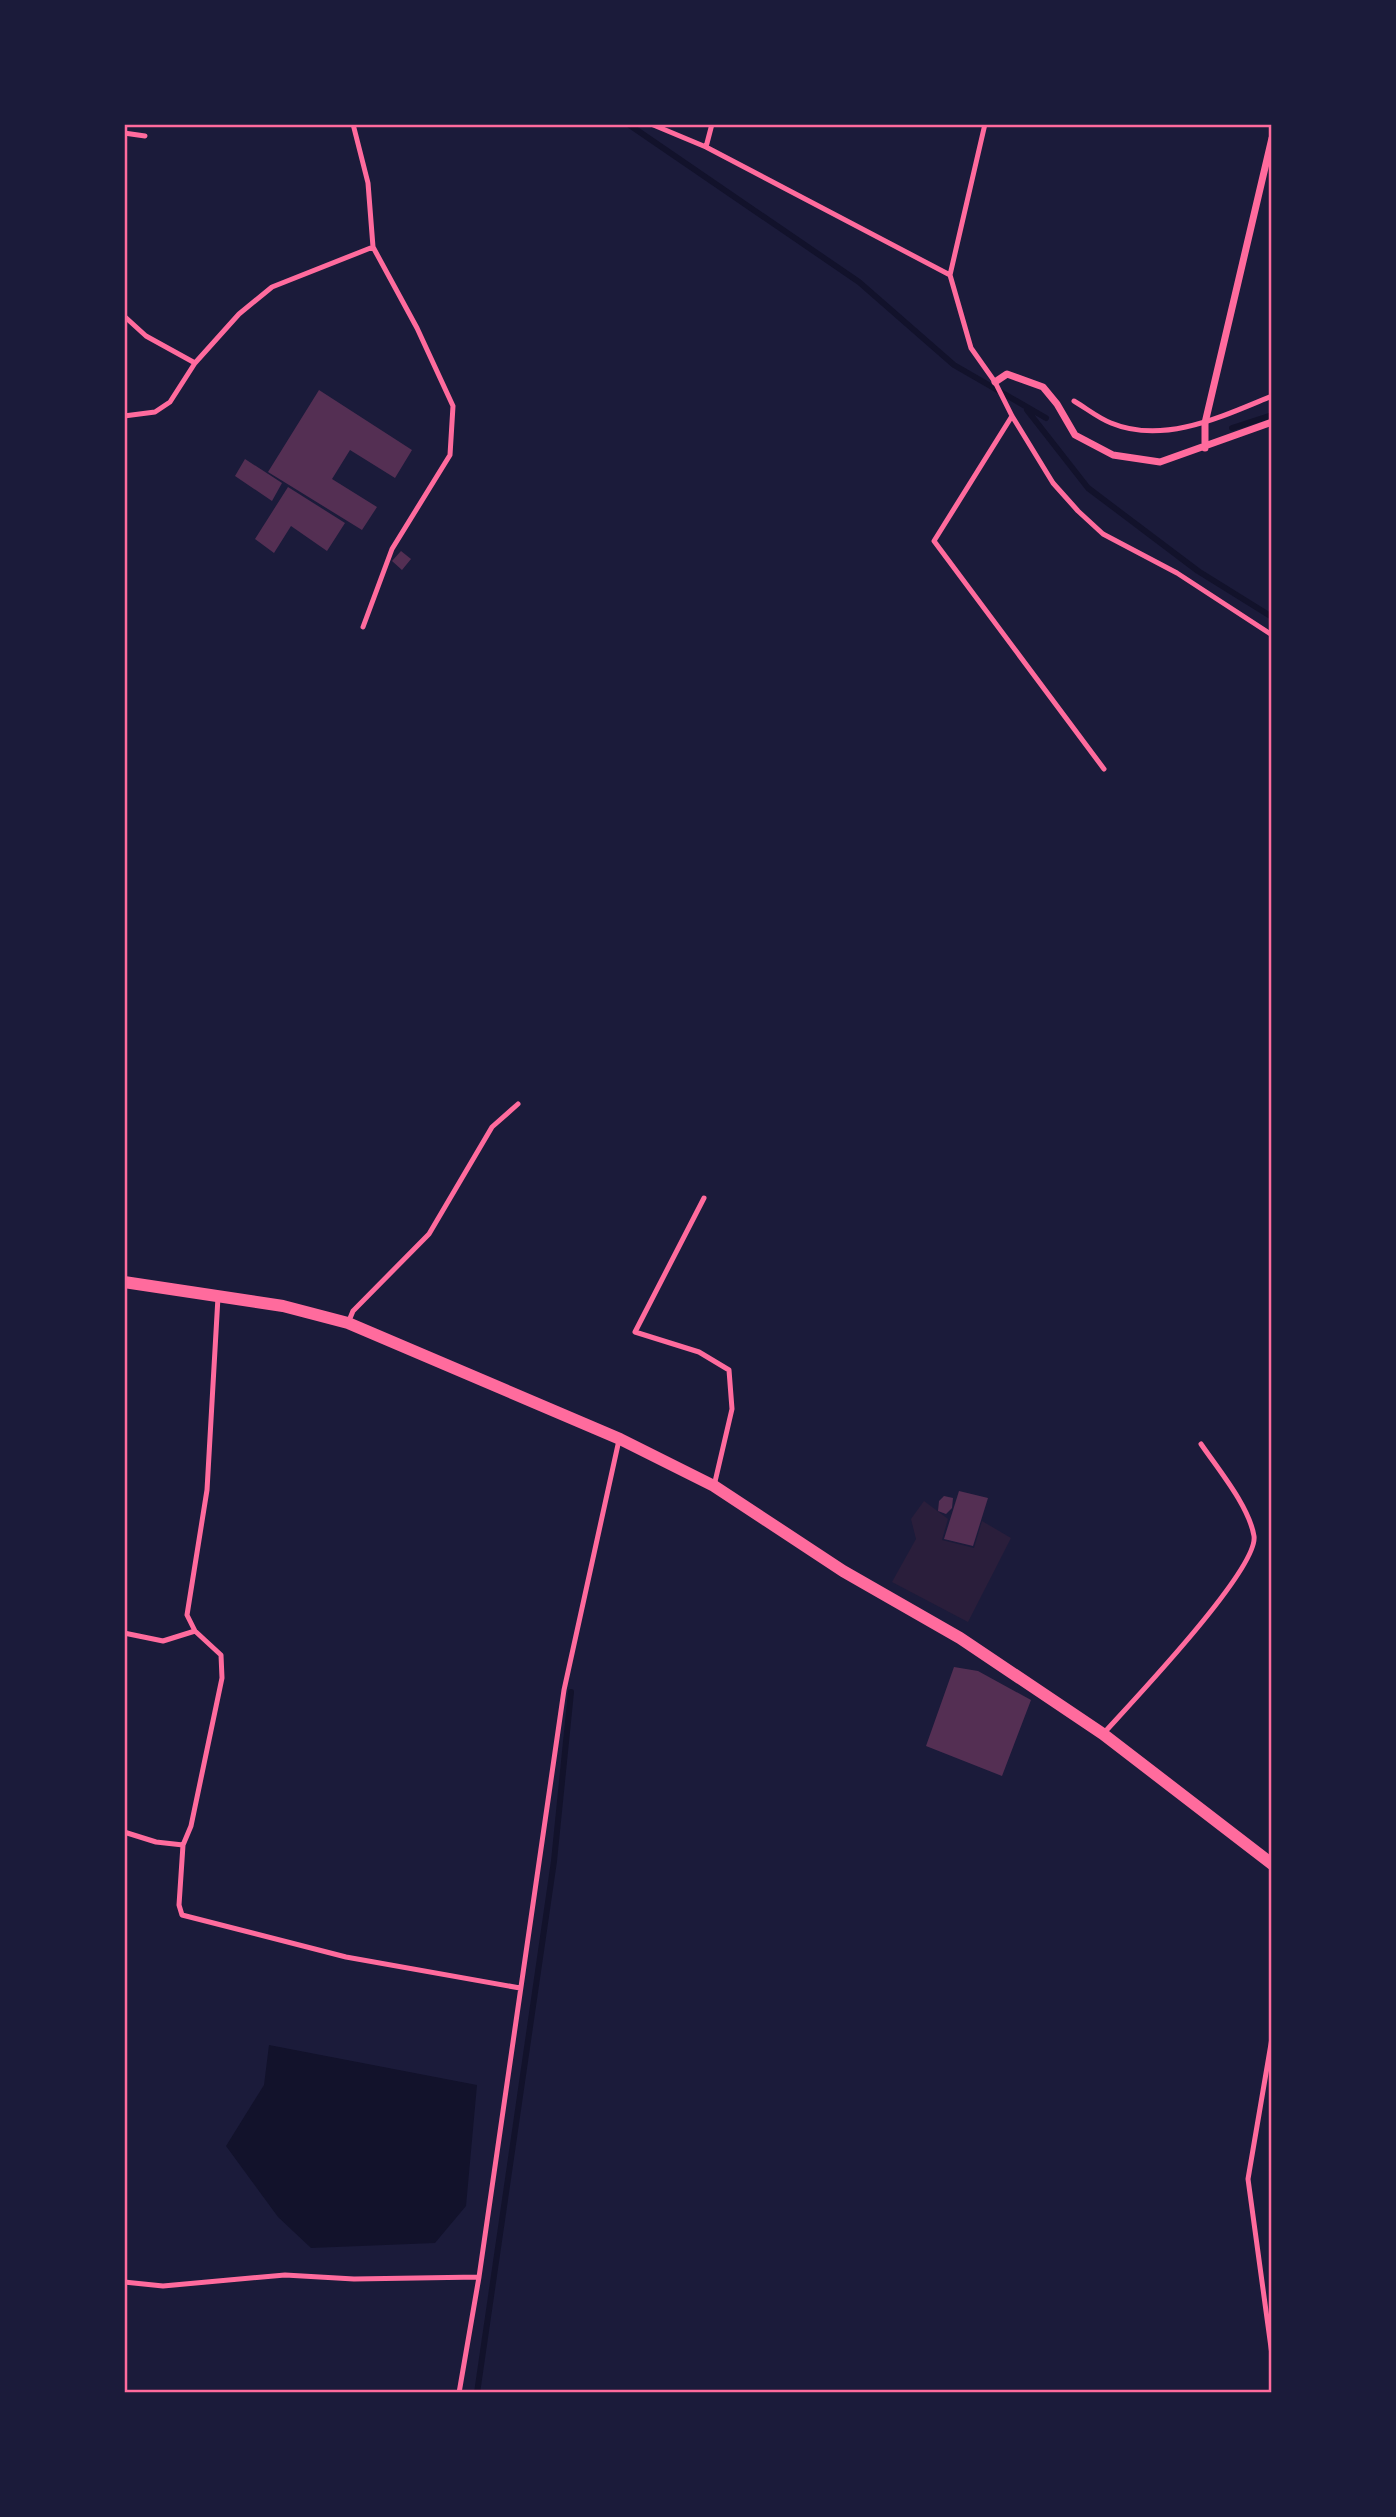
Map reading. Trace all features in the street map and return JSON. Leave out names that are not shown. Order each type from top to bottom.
[{"type":"street","points":[[1205,448],[1205,423],[1272,138]]},
{"type":"street","points":[[995,382],[1007,374],[1043,387],[1057,404],[1075,435],[1113,455],[1160,462],[1272,422]]},
{"type":"street","points":[[124,1282],[283,1306],[348,1323],[620,1439],[714,1486],[843,1571],[960,1638],[1103,1734],[1272,1864]]},
{"type":"lane","points":[[353,124],[368,183],[373,247],[418,328],[453,406],[450,454],[392,549],[363,626]]},
{"type":"lane","points":[[651,124],[706,147],[950,275]]},
{"type":"lane","points":[[706,147],[712,124]]},
{"type":"lane","points":[[985,124],[950,275],[971,348],[995,382],[1012,416],[1053,483],[1078,512],[1103,534],[1177,573],[1272,635]]},
{"type":"lane","points":[[124,133],[145,136]]},
{"type":"lane","points":[[124,416],[155,412],[170,402],[195,363],[239,314],[272,287],[373,247]]},
{"type":"lane","points":[[124,316],[146,336],[195,363]]},
{"type":"lane","points":[[1074,401],[1112,424],[1158,431],[1205,423],[1272,396]]},
{"type":"lane","points":[[1012,416],[934,541],[1104,769]]},
{"type":"lane","points":[[348,1323],[353,1311],[429,1234],[492,1127],[518,1104]]},
{"type":"lane","points":[[705,1198],[635,1332],[699,1352],[729,1370],[732,1409],[714,1486]]},
{"type":"lane","points":[[218,1297],[206,1490],[187,1615],[195,1632],[221,1655],[222,1678],[191,1826],[183,1845],[178,1905],[182,1915],[346,1956],[520,1988]]},
{"type":"lane","points":[[458,2393],[479,2277],[564,1690],[620,1439]]},
{"type":"lane","points":[[1103,1734],[1195,1630],[1251,1554],[1254,1537],[1239,1500],[1201,1444]]},
{"type":"lane","points":[[124,1633],[163,1641],[195,1632]]},
{"type":"lane","points":[[124,1832],[156,1842],[183,1845]]},
{"type":"lane","points":[[1272,2038],[1248,2179],[1272,2355]]},
{"type":"lane","points":[[124,2282],[163,2286],[285,2275],[354,2279],[479,2277]]},
{"type":"shaded area","points":[[924,1501],[948,1519],[942,1540],[974,1548],[982,1521],[1011,1538],[968,1622],[892,1582],[916,1539],[911,1519]]},
{"type":"shaded area","points":[[269,2045],[477,2085],[466,2206],[435,2243],[311,2248],[278,2217],[226,2146],[264,2085]]},
{"type":"building","points":[[319,390],[412,450],[395,478],[350,450],[332,479],[377,507],[362,530],[268,472]]},
{"type":"building","points":[[245,459],[282,483],[272,501],[235,476]]},
{"type":"building","points":[[288,487],[345,523],[327,551],[291,526],[274,553],[255,539]]},
{"type":"building","points":[[401,551],[411,559],[402,570],[392,561]]},
{"type":"building","points":[[959,1491],[988,1498],[973,1546],[944,1539]]},
{"type":"building","points":[[944,1496],[953,1498],[952,1508],[946,1514],[938,1511],[939,1501]]},
{"type":"building","points":[[954,1667],[978,1671],[1031,1700],[1002,1776],[926,1746]]},
{"type":"waterway","points":[[628,124],[859,282],[954,365],[1046,418]]},
{"type":"waterway","points":[[1027,410],[1088,488],[1198,571],[1272,617]]},
{"type":"waterway","points":[[1232,428],[1272,415]]},
{"type":"waterway","points":[[477,2393],[554,1861],[571,1692]]}]
